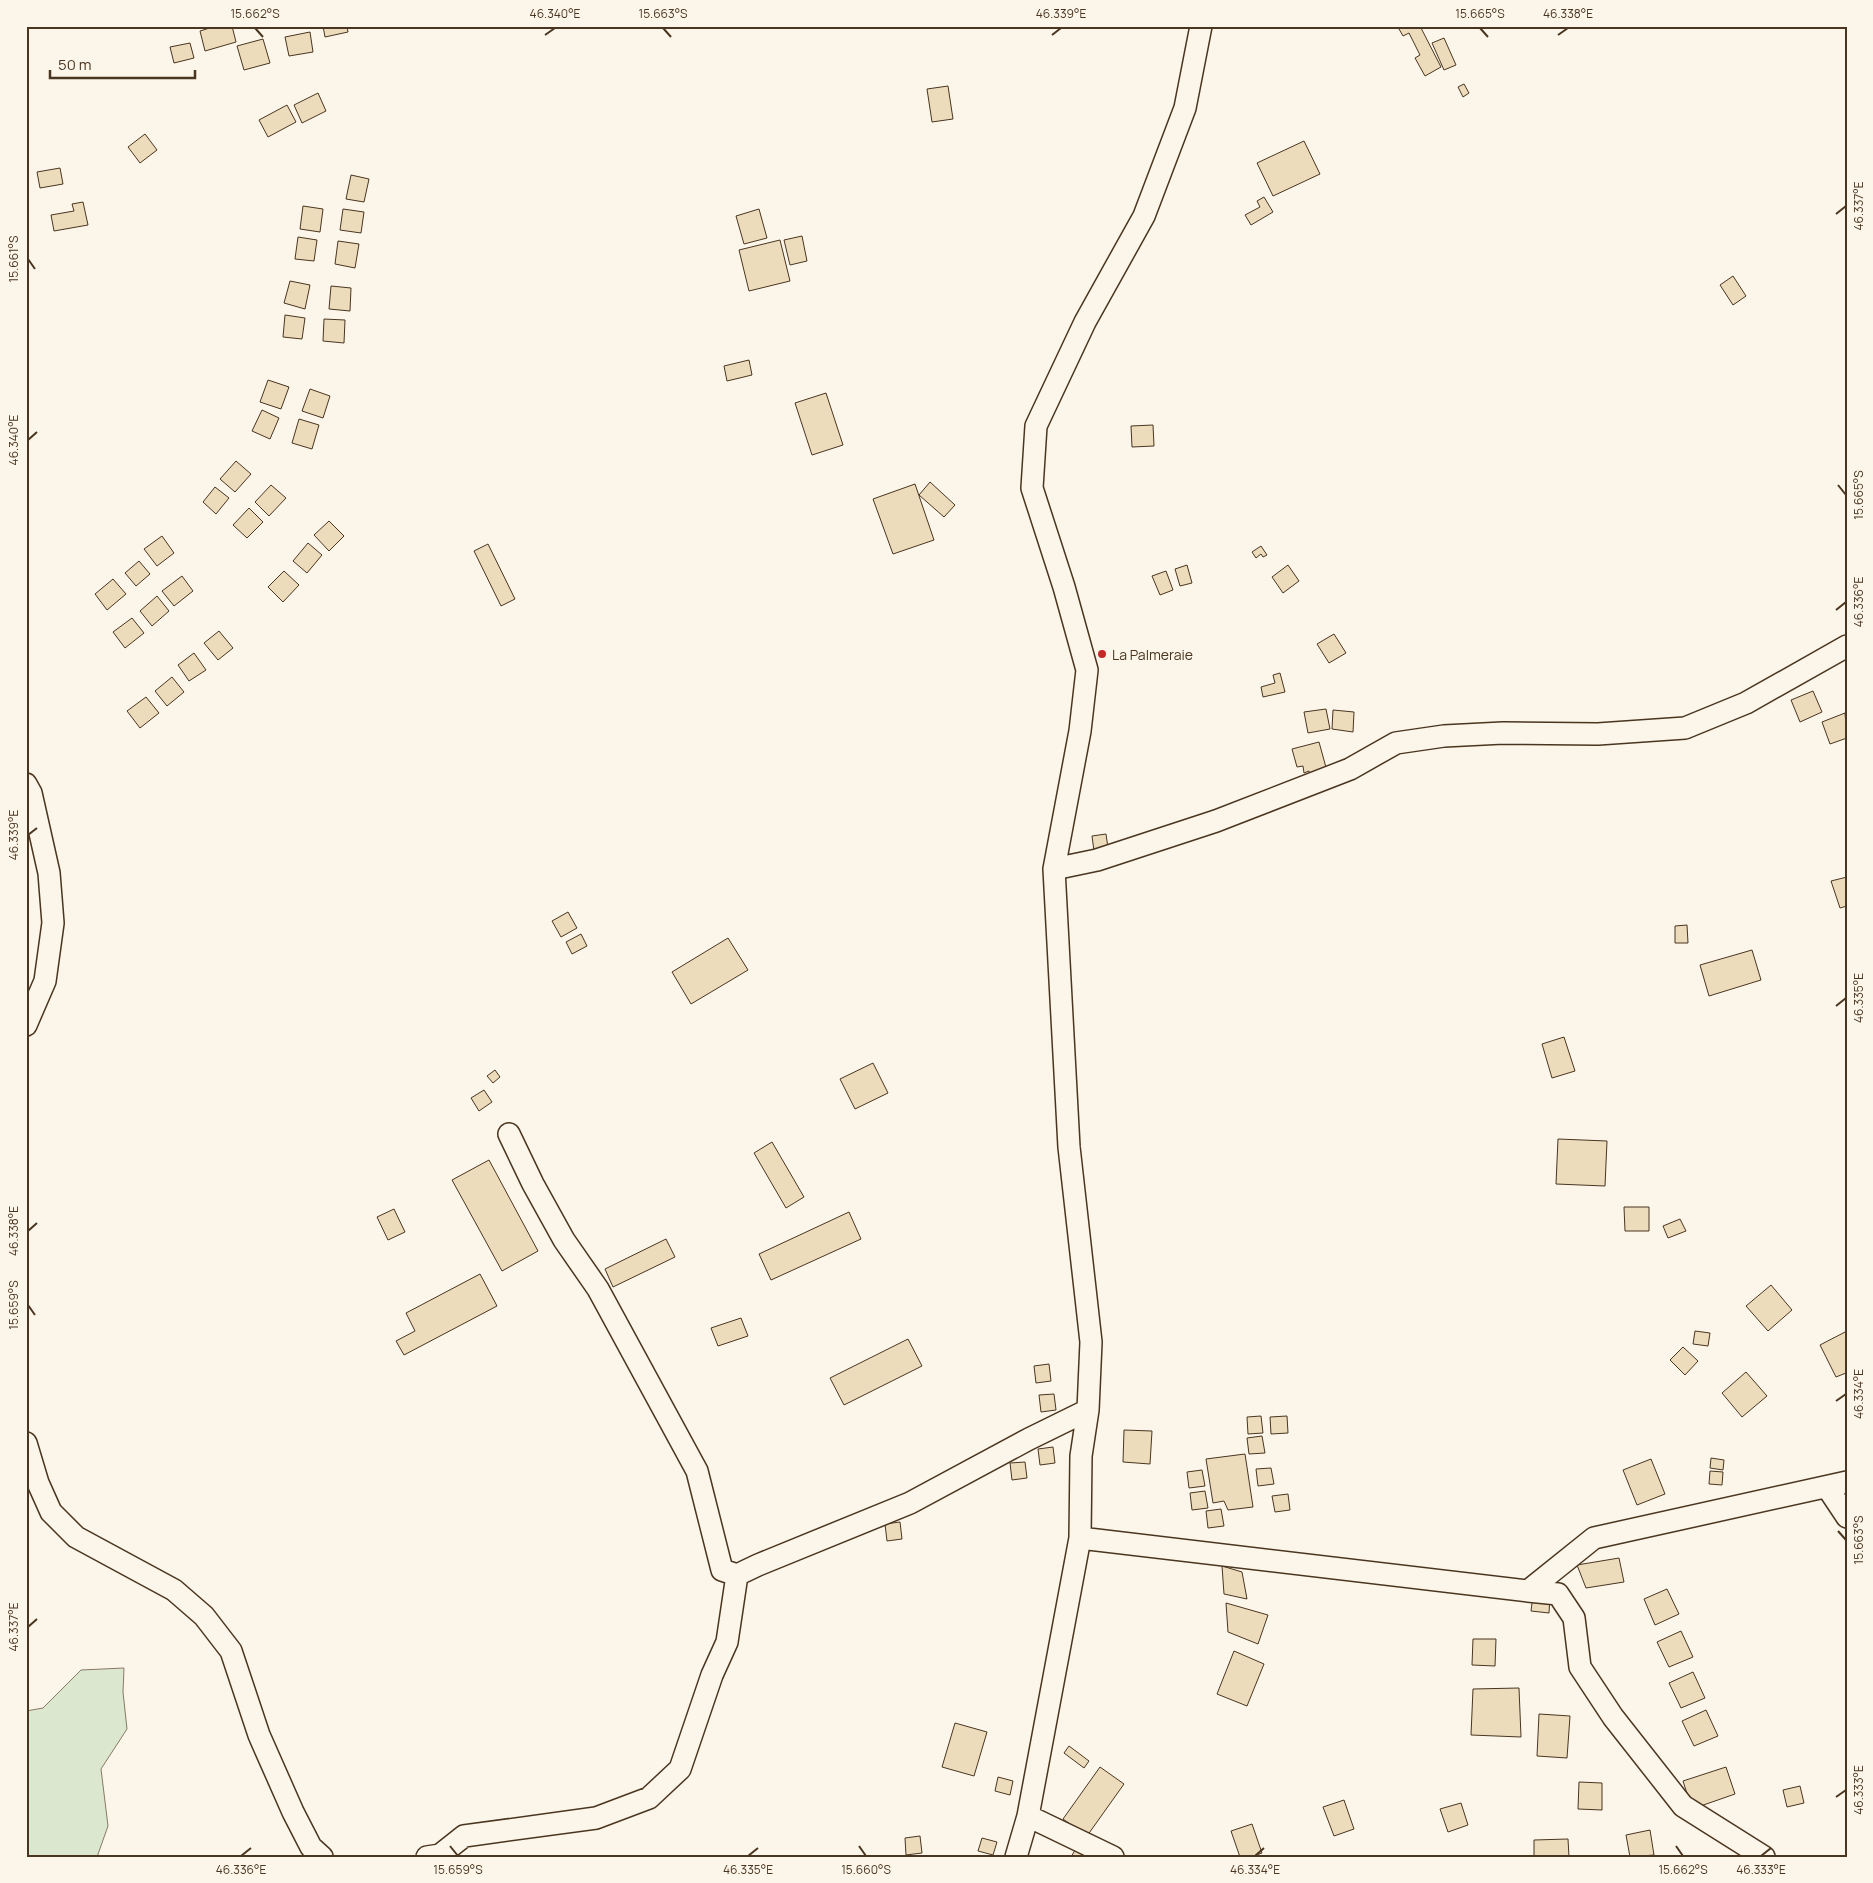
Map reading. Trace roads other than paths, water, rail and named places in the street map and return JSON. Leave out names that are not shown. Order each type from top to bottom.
[{"type":"street","points":[[1016,1857],[1028,1816],[1080,1538],[1081,1456],[1088,1410],[1091,1342],[1069,1147],[1054,869],[1080,731],[1088,670],[1032,488],[1036,426],[1085,322],[1144,216],[1185,108],[1201,26]]},
{"type":"street","points":[[1054,869],[1097,860],[1216,821],[1350,770],[1396,743],[1444,736],[1503,733],[1598,734],[1685,728],[1746,703],[1847,646]]},
{"type":"street","points":[[26,784],[31,793],[49,872],[53,923],[45,981],[26,1025]]},
{"type":"street","points":[[509,1134],[533,1184],[564,1240],[598,1289],[696,1471],[722,1570],[737,1575],[758,1564],[910,1504],[1029,1439],[1088,1410]]},
{"type":"street","points":[[26,1443],[38,1483],[51,1512],[76,1537],[174,1590],[204,1616],[230,1652],[260,1734],[293,1812],[311,1847],[322,1857]]},
{"type":"street","points":[[1528,1591],[1594,1538],[1837,1485],[1847,1517]]},
{"type":"street","points":[[1080,1538],[1558,1594],[1574,1618],[1580,1667],[1614,1717],[1683,1806],[1764,1857]]},
{"type":"street","points":[[428,1857],[440,1855],[464,1836],[596,1818],[649,1798],[680,1769],[712,1675],[727,1642],[737,1575]]},
{"type":"street","points":[[1028,1816],[1113,1857]]},
{"type":"place","name":"La Palmeraie","points":[[1102,654]]}]
